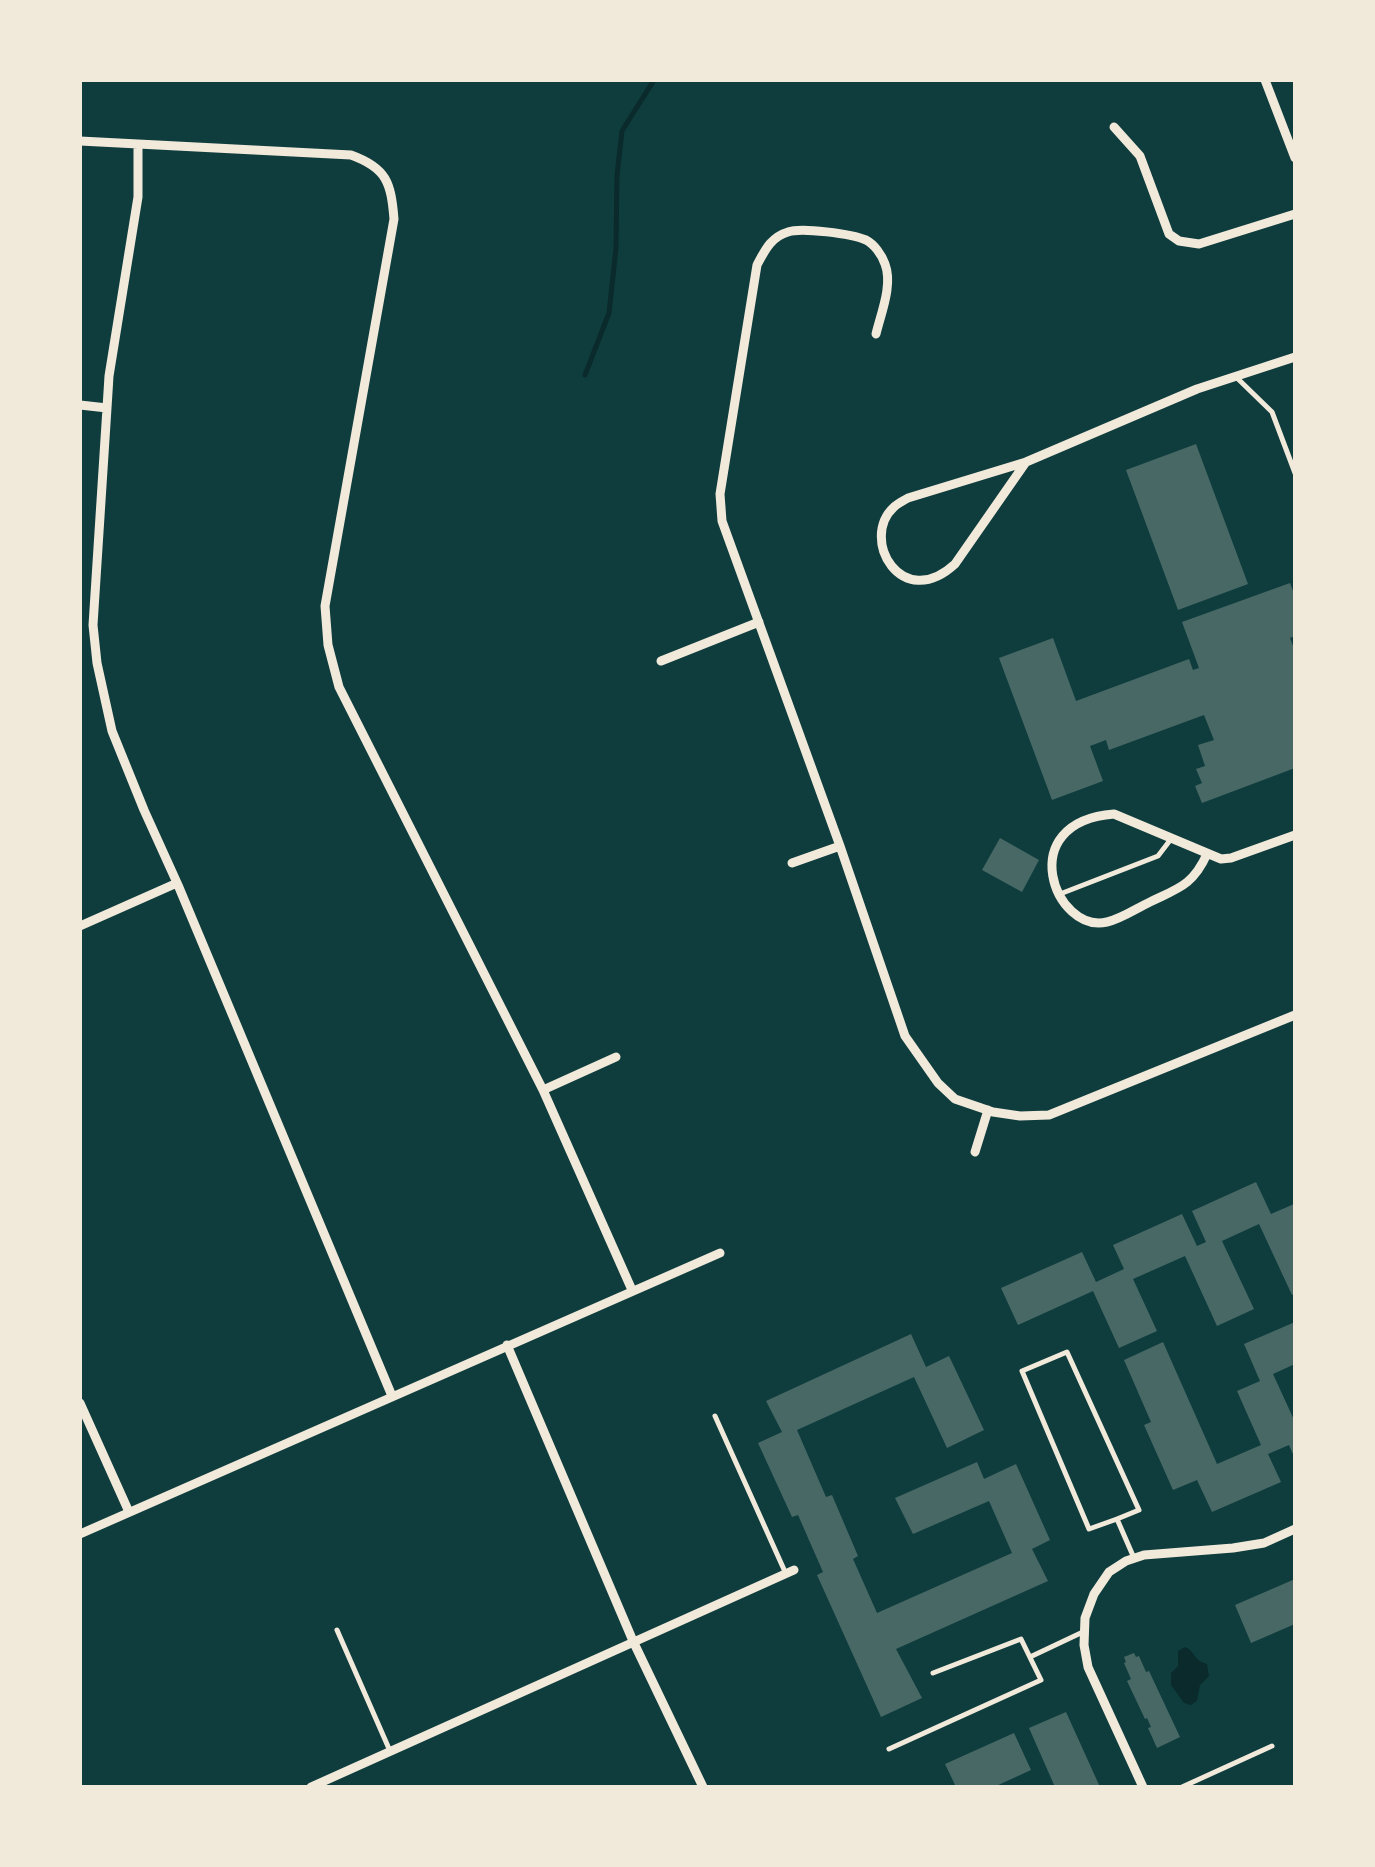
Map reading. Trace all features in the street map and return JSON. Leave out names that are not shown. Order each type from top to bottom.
[{"type":"street","points":[[1265,80],[1295,158]]},
{"type":"street","points":[[1114,127],[1140,156],[1170,234],[1179,241],[1198,244],[1295,214]]},
{"type":"street","points":[[80,141],[351,155],[382,172],[392,192],[394,220],[324,606],[328,646],[339,687],[544,1090],[632,1290]]},
{"type":"street","points":[[138,144],[138,197],[109,376],[93,626],[102,694],[112,731],[144,810],[392,1396]]},
{"type":"street","points":[[876,334],[885,299],[887,269],[880,253],[867,240],[805,229],[786,232],[769,242],[757,265],[720,494],[722,521],[905,1036],[955,1099],[1020,1116],[1048,1115],[1295,1015]]},
{"type":"street","points":[[1026,462],[955,564],[941,577],[910,580],[889,563],[882,545],[882,530],[894,507],[908,498],[1026,462],[1197,389],[1295,357]]},
{"type":"street","points":[[80,405],[107,408]]},
{"type":"street","points":[[661,661],[759,622]]},
{"type":"street","points":[[80,643],[95,642]]},
{"type":"street","points":[[1206,854],[1199,872],[1188,884],[1107,922],[1092,922],[1078,916],[1054,884],[1051,855],[1076,824],[1101,815],[1114,814],[1221,859],[1295,835]]},
{"type":"street","points":[[792,863],[840,846]]},
{"type":"street","points":[[80,926],[177,882]]},
{"type":"street","points":[[544,1090],[616,1057]]},
{"type":"street","points":[[975,1152],[988,1110]]},
{"type":"street","points":[[80,1534],[720,1253]]},
{"type":"street","points":[[506,1346],[633,1641],[703,1787]]},
{"type":"street","points":[[80,1403],[129,1512]]},
{"type":"street","points":[[1142,1787],[1088,1667],[1084,1645],[1086,1618],[1094,1594],[1110,1572],[1134,1558],[1264,1543],[1295,1529]]},
{"type":"street","points":[[310,1787],[790,1572]]},
{"type":"lane","points":[[1236,376],[1272,412],[1295,474]]},
{"type":"lane","points":[[1060,894],[1158,856],[1172,839]]},
{"type":"lane","points":[[1067,1352],[1139,1510],[1117,1519],[1089,1530],[1022,1371],[1067,1352]]},
{"type":"lane","points":[[715,1416],[790,1572]]},
{"type":"lane","points":[[1117,1519],[1134,1558]]},
{"type":"lane","points":[[337,1630],[390,1751]]},
{"type":"lane","points":[[1030,1656],[1085,1631]]},
{"type":"lane","points":[[889,1750],[1041,1680],[1022,1639],[933,1674]]},
{"type":"lane","points":[[1182,1787],[1272,1746]]},
{"type":"water","points":[[1185,1647],[1207,1664],[1209,1676],[1191,1705],[1184,1703],[1171,1685],[1171,1673],[1178,1666],[1178,1651]]},
{"type":"building","points":[[1196,444],[1248,584],[1178,610],[1126,470]]},
{"type":"building","points":[[1290,583],[1295,596],[1295,636],[1290,638],[1295,651],[1295,768],[1202,803],[1195,786],[1202,783],[1196,769],[1205,766],[1198,745],[1214,740],[1204,715],[1109,750],[1106,740],[1090,746],[1103,781],[1052,800],[999,658],[1053,638],[1076,701],[1189,659],[1193,670],[1199,668],[1182,622]]},
{"type":"building","points":[[1000,838],[1039,860],[1022,892],[982,870]]},
{"type":"building","points":[[1256,1182],[1271,1214],[1294,1204],[1295,1207],[1292,1295],[1259,1224],[1222,1241],[1254,1309],[1217,1326],[1185,1256],[1133,1279],[1157,1331],[1119,1348],[1093,1291],[1018,1325],[1001,1288],[1082,1252],[1096,1282],[1124,1269],[1113,1245],[1182,1214],[1197,1246],[1206,1242],[1192,1211]]},
{"type":"building","points":[[1295,1322],[1295,1364],[1273,1374],[1295,1422],[1295,1459],[1289,1445],[1268,1454],[1281,1482],[1212,1512],[1197,1480],[1173,1490],[1144,1425],[1151,1422],[1124,1360],[1163,1342],[1217,1464],[1261,1445],[1237,1391],[1260,1381],[1244,1344]]},
{"type":"building","points":[[911,1334],[926,1367],[949,1356],[984,1430],[947,1448],[914,1377],[797,1430],[826,1497],[832,1495],[858,1556],[853,1559],[877,1613],[1012,1553],[989,1501],[913,1534],[895,1498],[977,1462],[984,1479],[1016,1464],[1050,1540],[1032,1549],[1048,1581],[896,1649],[922,1698],[881,1717],[817,1575],[823,1572],[798,1515],[792,1517],[758,1443],[782,1432],[766,1401]]},
{"type":"building","points":[[1295,1579],[1295,1624],[1251,1643],[1235,1605]]},
{"type":"building","points":[[1134,1653],[1149,1671],[1180,1737],[1157,1748],[1147,1718],[1127,1681],[1131,1679],[1124,1657]]},
{"type":"building","points":[[1066,1712],[1100,1787],[1055,1787],[1029,1728]]},
{"type":"building","points":[[1014,1733],[1031,1770],[994,1787],[956,1787],[945,1764]]},
{"type":"waterway","points":[[585,375],[609,313],[622,131],[654,80]]}]
